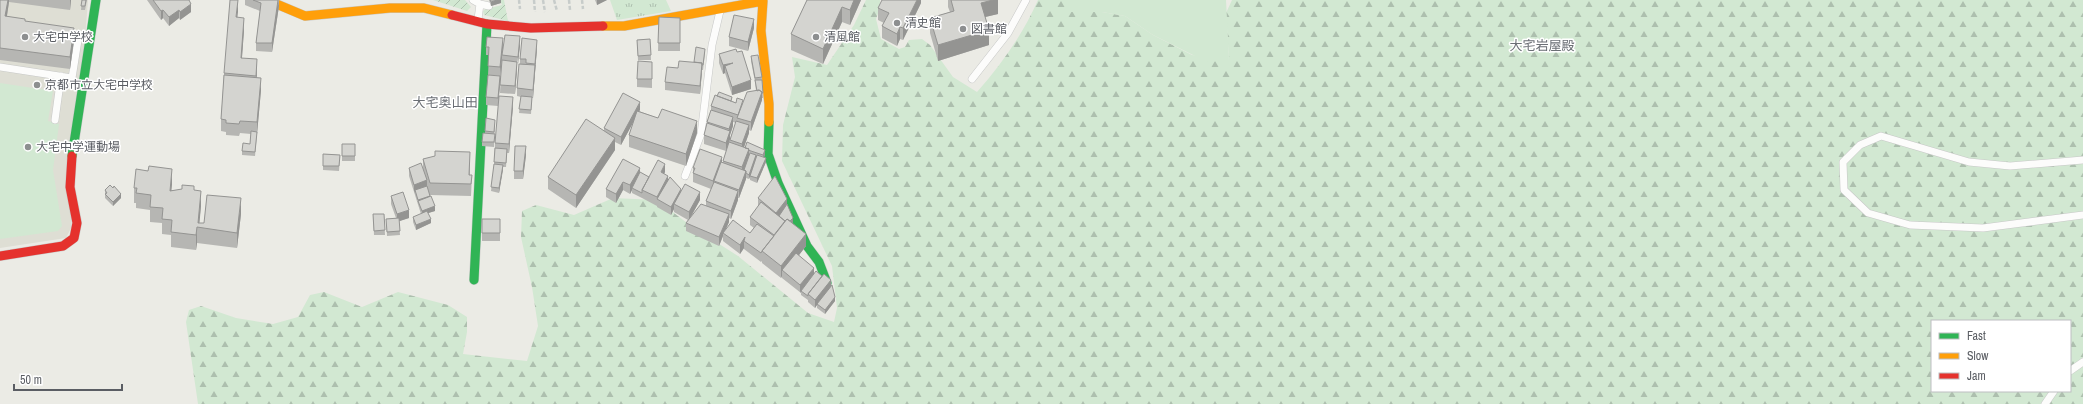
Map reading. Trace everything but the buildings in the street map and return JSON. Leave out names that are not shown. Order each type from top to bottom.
[{"type":"street","points":[[0,256],[63,246],[74,238],[77,223],[70,187],[70,166],[96,0]]},
{"type":"street","points":[[267,0],[306,16],[390,8],[424,8],[487,24],[531,28],[624,26],[764,1],[761,31],[769,104],[768,154],[778,183],[807,246],[819,262],[827,283]]},
{"type":"street","points":[[474,280],[487,24]]},
{"type":"lane","points":[[473,0],[480,4],[489,6]]},
{"type":"lane","points":[[972,79],[1008,33],[1026,0]]},
{"type":"lane","points":[[478,21],[480,4]]},
{"type":"lane","points":[[685,176],[701,134],[712,45],[720,10]]},
{"type":"lane","points":[[0,67],[72,78],[79,34]]},
{"type":"lane","points":[[55,120],[61,76]]},
{"type":"lane","points":[[2083,160],[2010,166],[1969,162],[1880,136],[1860,145],[1843,162],[1844,190],[1868,213],[1910,225],[1983,228],[2083,215]]},
{"type":"lane","points":[[2071,370],[2083,362]]},
{"type":"lane","points":[[2045,404],[2053,392]]},
{"type":"path","points":[[519,0],[520,12]]},
{"type":"path","points":[[528,12],[535,12],[534,0]]},
{"type":"shaded area","name":"京都市立大宅中学校","points":[[0,0],[88,0],[71,228],[66,238],[0,248]]},
{"type":"green space","points":[[433,0],[465,0],[471,7],[467,11]]},
{"type":"green space","points":[[500,0],[504,0],[508,21],[484,15],[483,11],[486,9],[502,5]]},
{"type":"green space","points":[[610,0],[666,0],[671,11],[617,20]]},
{"type":"green space","points":[[866,0],[880,0],[880,8],[876,19],[881,39],[899,49],[905,47],[909,40],[922,39],[930,45],[953,77],[977,92],[995,71],[1011,48],[1026,25],[1038,0],[1069,0],[1069,12],[1102,12],[1125,16],[1153,35],[1192,55],[1229,60],[1226,13],[1232,0],[2083,0],[2083,404],[198,404],[186,322],[189,310],[201,306],[236,318],[273,324],[298,317],[310,295],[324,292],[362,307],[398,292],[448,305],[467,317],[467,332],[463,354],[527,361],[538,326],[532,287],[521,237],[522,211],[536,205],[574,215],[613,198],[657,200],[691,226],[738,256],[808,313],[834,322],[837,308],[832,266],[782,161],[783,125],[795,77],[792,57],[827,65],[854,25]]},
{"type":"green space","points":[[1069,0],[1226,0],[1229,60],[1207,62],[1153,35],[1125,16],[1102,12],[1069,12]]},
{"type":"green space","name":"大宅中学運動場","points":[[0,83],[53,91],[48,121],[59,124],[53,170],[62,226],[58,231],[0,239]]},
{"type":"traffic: fast","points":[[72,156],[96,0]]},
{"type":"traffic: fast","points":[[474,280],[487,24]]},
{"type":"traffic: fast","points":[[769,122],[768,154],[778,183],[807,246],[819,262],[827,283]]},
{"type":"traffic: slow","points":[[267,0],[305,16],[390,8],[424,8],[452,15]]},
{"type":"traffic: slow","points":[[603,26],[624,26],[763,1],[761,31],[769,104],[769,122]]},
{"type":"traffic: jam","points":[[452,15],[487,24],[531,28],[603,26]]},
{"type":"traffic: jam","points":[[0,256],[63,246],[74,238],[77,223],[70,187],[72,156]]},
{"type":"place","name":"清史館","points":[[897,23]]},
{"type":"place","name":"図書館","points":[[963,29]]},
{"type":"place","name":"大宅中学校","points":[[25,37]]},
{"type":"place","name":"清風館","points":[[816,37]]},
{"type":"place","name":"京都市立大宅中学校","points":[[37,85]]},
{"type":"place","name":"大宅中学運動場","points":[[28,147]]},
{"type":"district","name":"大宅岩屋殿","points":[[1542,45]]},
{"type":"district","name":"大宅奥山田","points":[[445,102]]}]
